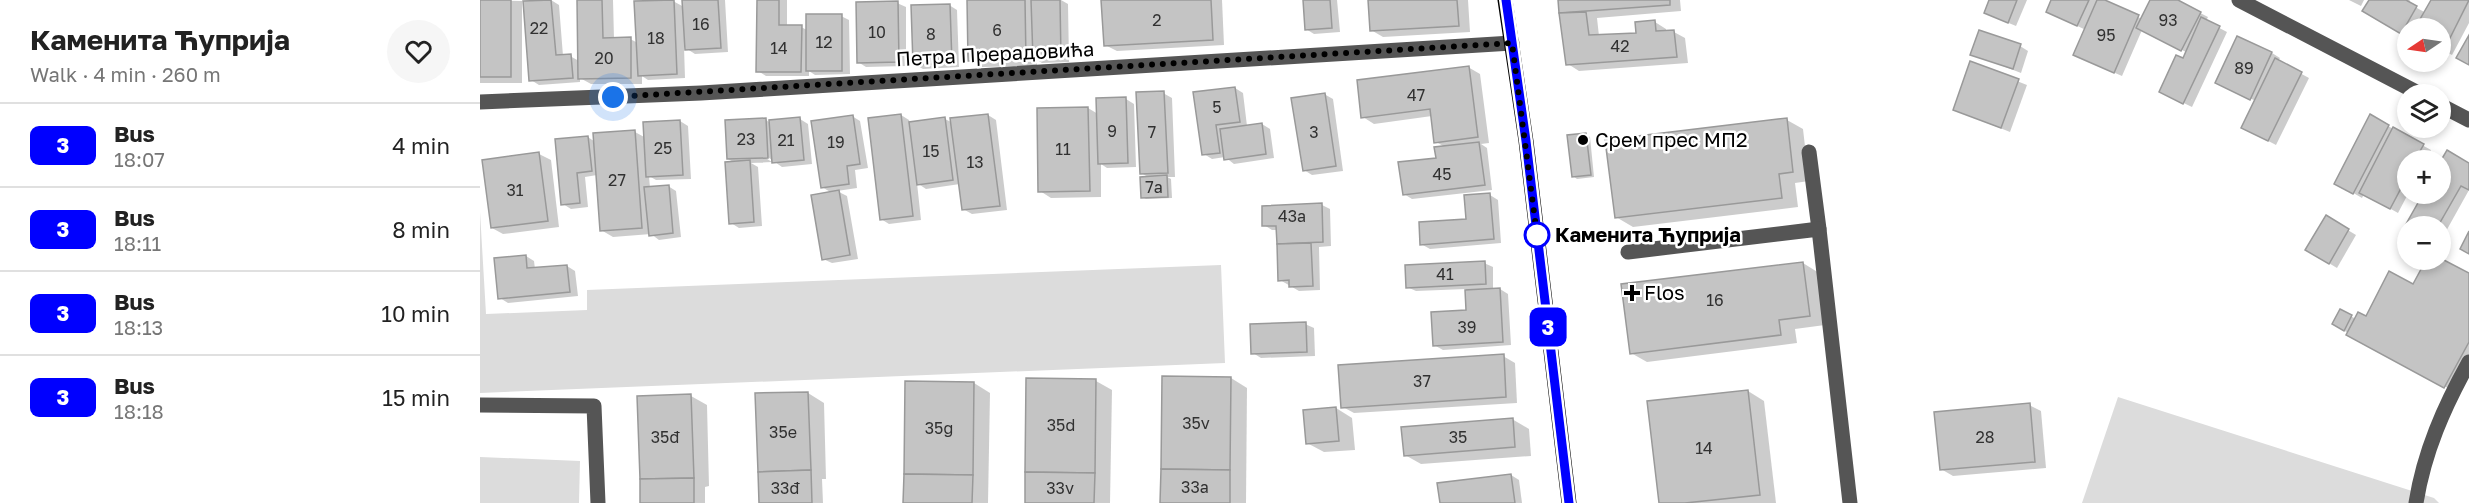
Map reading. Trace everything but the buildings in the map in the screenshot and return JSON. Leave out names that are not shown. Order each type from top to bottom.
[{"type":"main road","points":[[1506,0],[1526,141],[1569,503]]},
{"type":"street","points":[[2239,0],[2401,84]]},
{"type":"street","name":"Петра Прерадовића","points":[[480,102],[713,92],[1512,43]]},
{"type":"street","points":[[2451,111],[2469,120]]},
{"type":"street","points":[[1809,152],[1850,503]]},
{"type":"street","points":[[1628,252],[1819,228]]},
{"type":"street","points":[[2416,503],[2420,473],[2443,410],[2469,362]]},
{"type":"street","points":[[480,405],[594,406],[597,503]]},
{"type":"shaded area","points":[[480,212],[486,314],[587,310],[587,290],[1221,265],[1225,363],[480,393]]},
{"type":"shaded area","points":[[2118,397],[2434,498],[2439,503],[2082,503]]},
{"type":"shaded area","points":[[480,457],[580,461],[579,503],[480,503]]},
{"type":"bus line","name":"3","points":[[1506,0],[1526,141],[1569,503]]},
{"type":"place","name":"Срем прес МП2","points":[[1583,140]]},
{"type":"place","name":"Каменита Ћуприја","points":[[1537,235]]},
{"type":"place","name":"Flos","points":[[1632,293]]},
{"type":"route","points":[[613,97],[1512,43],[1537,235]]}]
